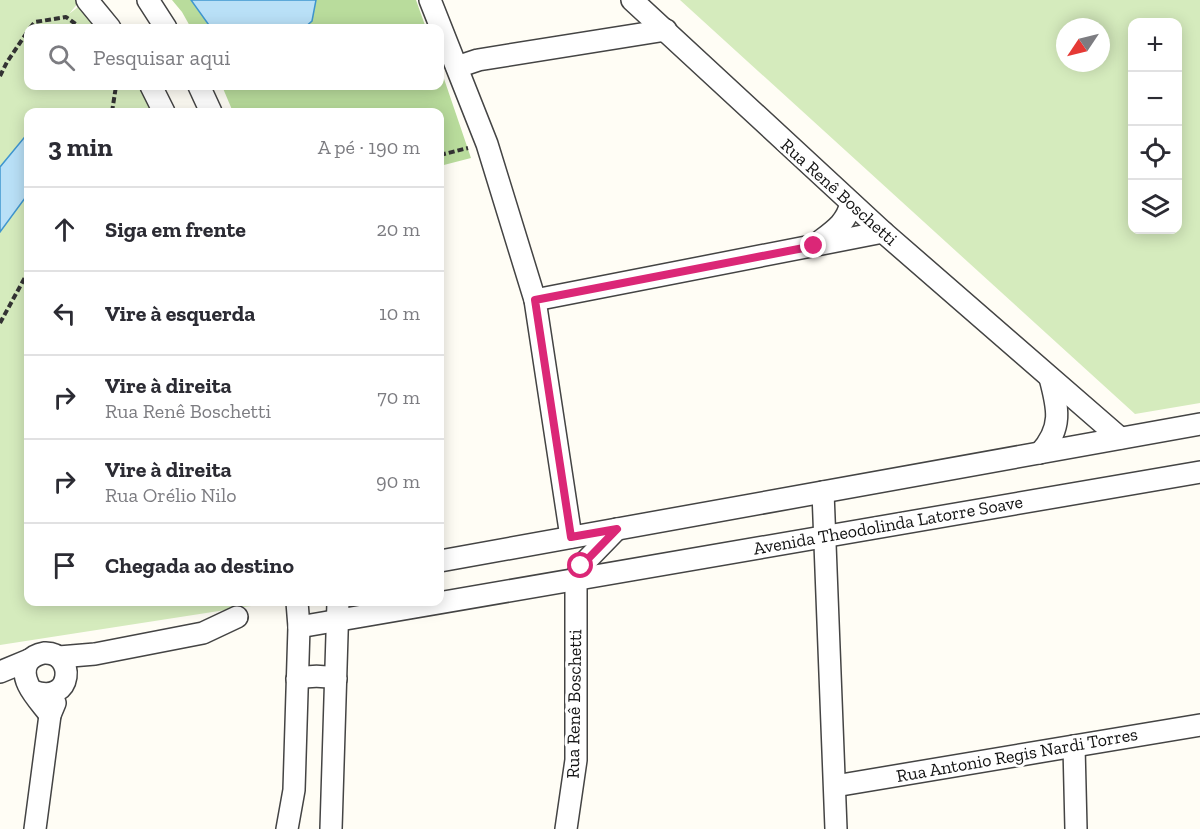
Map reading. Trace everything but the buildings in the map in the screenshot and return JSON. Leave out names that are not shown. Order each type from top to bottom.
[{"type":"street","points":[[87,0],[107,24]]},
{"type":"street","points":[[148,0],[163,24]]},
{"type":"street","points":[[430,0],[440,24]]},
{"type":"street","points":[[614,38],[633,19],[633,1]]},
{"type":"street","name":"Rua Renê Boschetti","points":[[633,1],[882,232],[1120,438]]},
{"type":"street","points":[[457,67],[478,60],[666,30]]},
{"type":"street","points":[[444,35],[487,144],[535,300],[571,537]]},
{"type":"street","points":[[153,90],[162,108]]},
{"type":"street","points":[[201,90],[209,108]]},
{"type":"street","points":[[814,246],[843,222],[848,216],[851,203]]},
{"type":"street","points":[[535,300],[882,232]]},
{"type":"street","points":[[1040,453],[1050,441],[1057,424],[1057,403],[1050,378]]},
{"type":"street","points":[[444,560],[1200,424]]},
{"type":"street","name":"Avenida Theodolinda Latorre Soave","points":[[444,598],[576,579],[1200,472]]},
{"type":"street","points":[[823,492],[836,829]]},
{"type":"street","points":[[576,579],[581,566],[617,529]]},
{"type":"street","points":[[444,573],[496,564],[533,544]]},
{"type":"street","name":"Rua Renê Boschetti","points":[[566,829],[576,760],[576,579]]},
{"type":"street","points":[[287,829],[294,790],[299,627],[297,606]]},
{"type":"street","name":"Avenida Theodolinda Latorre Soave","points":[[299,627],[338,611],[378,607]]},
{"type":"street","points":[[331,829],[338,611]]},
{"type":"street","points":[[0,672],[44,695],[55,693],[63,673],[95,654],[203,633],[237,617]]},
{"type":"street","points":[[0,672],[38,654],[50,653],[63,673]]},
{"type":"street","points":[[29,660],[25,671],[30,687],[50,715]]},
{"type":"street","points":[[34,829],[50,715],[63,673]]},
{"type":"street","points":[[297,679],[322,675],[336,679]]},
{"type":"street","name":"Rua Antonio Regis Nardi Torres","points":[[835,786],[1200,725]]},
{"type":"street","points":[[1074,746],[1076,829]]},
{"type":"path","points":[[34,24],[66,17],[76,24]]},
{"type":"path","points":[[0,76],[24,37]]},
{"type":"path","points":[[113,108],[115,90]]},
{"type":"path","points":[[444,153],[487,144]]},
{"type":"path","points":[[0,323],[24,279]]},
{"type":"green space","points":[[0,0],[77,0],[79,2],[69,14],[82,4],[99,24],[24,24],[24,90],[142,90],[150,108],[24,108],[24,606],[251,606],[0,645]]},
{"type":"green space","points":[[172,0],[416,0],[425,24],[189,24]]},
{"type":"green space","points":[[680,0],[1200,0],[1200,403],[1135,414]]},
{"type":"green space","points":[[444,79],[471,158],[444,165],[444,108],[231,108],[224,90],[444,90]]},
{"type":"water","points":[[191,0],[316,0],[312,21],[309,24],[208,24]]},
{"type":"water","points":[[24,138],[24,199],[0,232],[0,167]]},
{"type":"route","points":[[581,566],[617,529],[571,537],[535,300],[814,246]]}]
